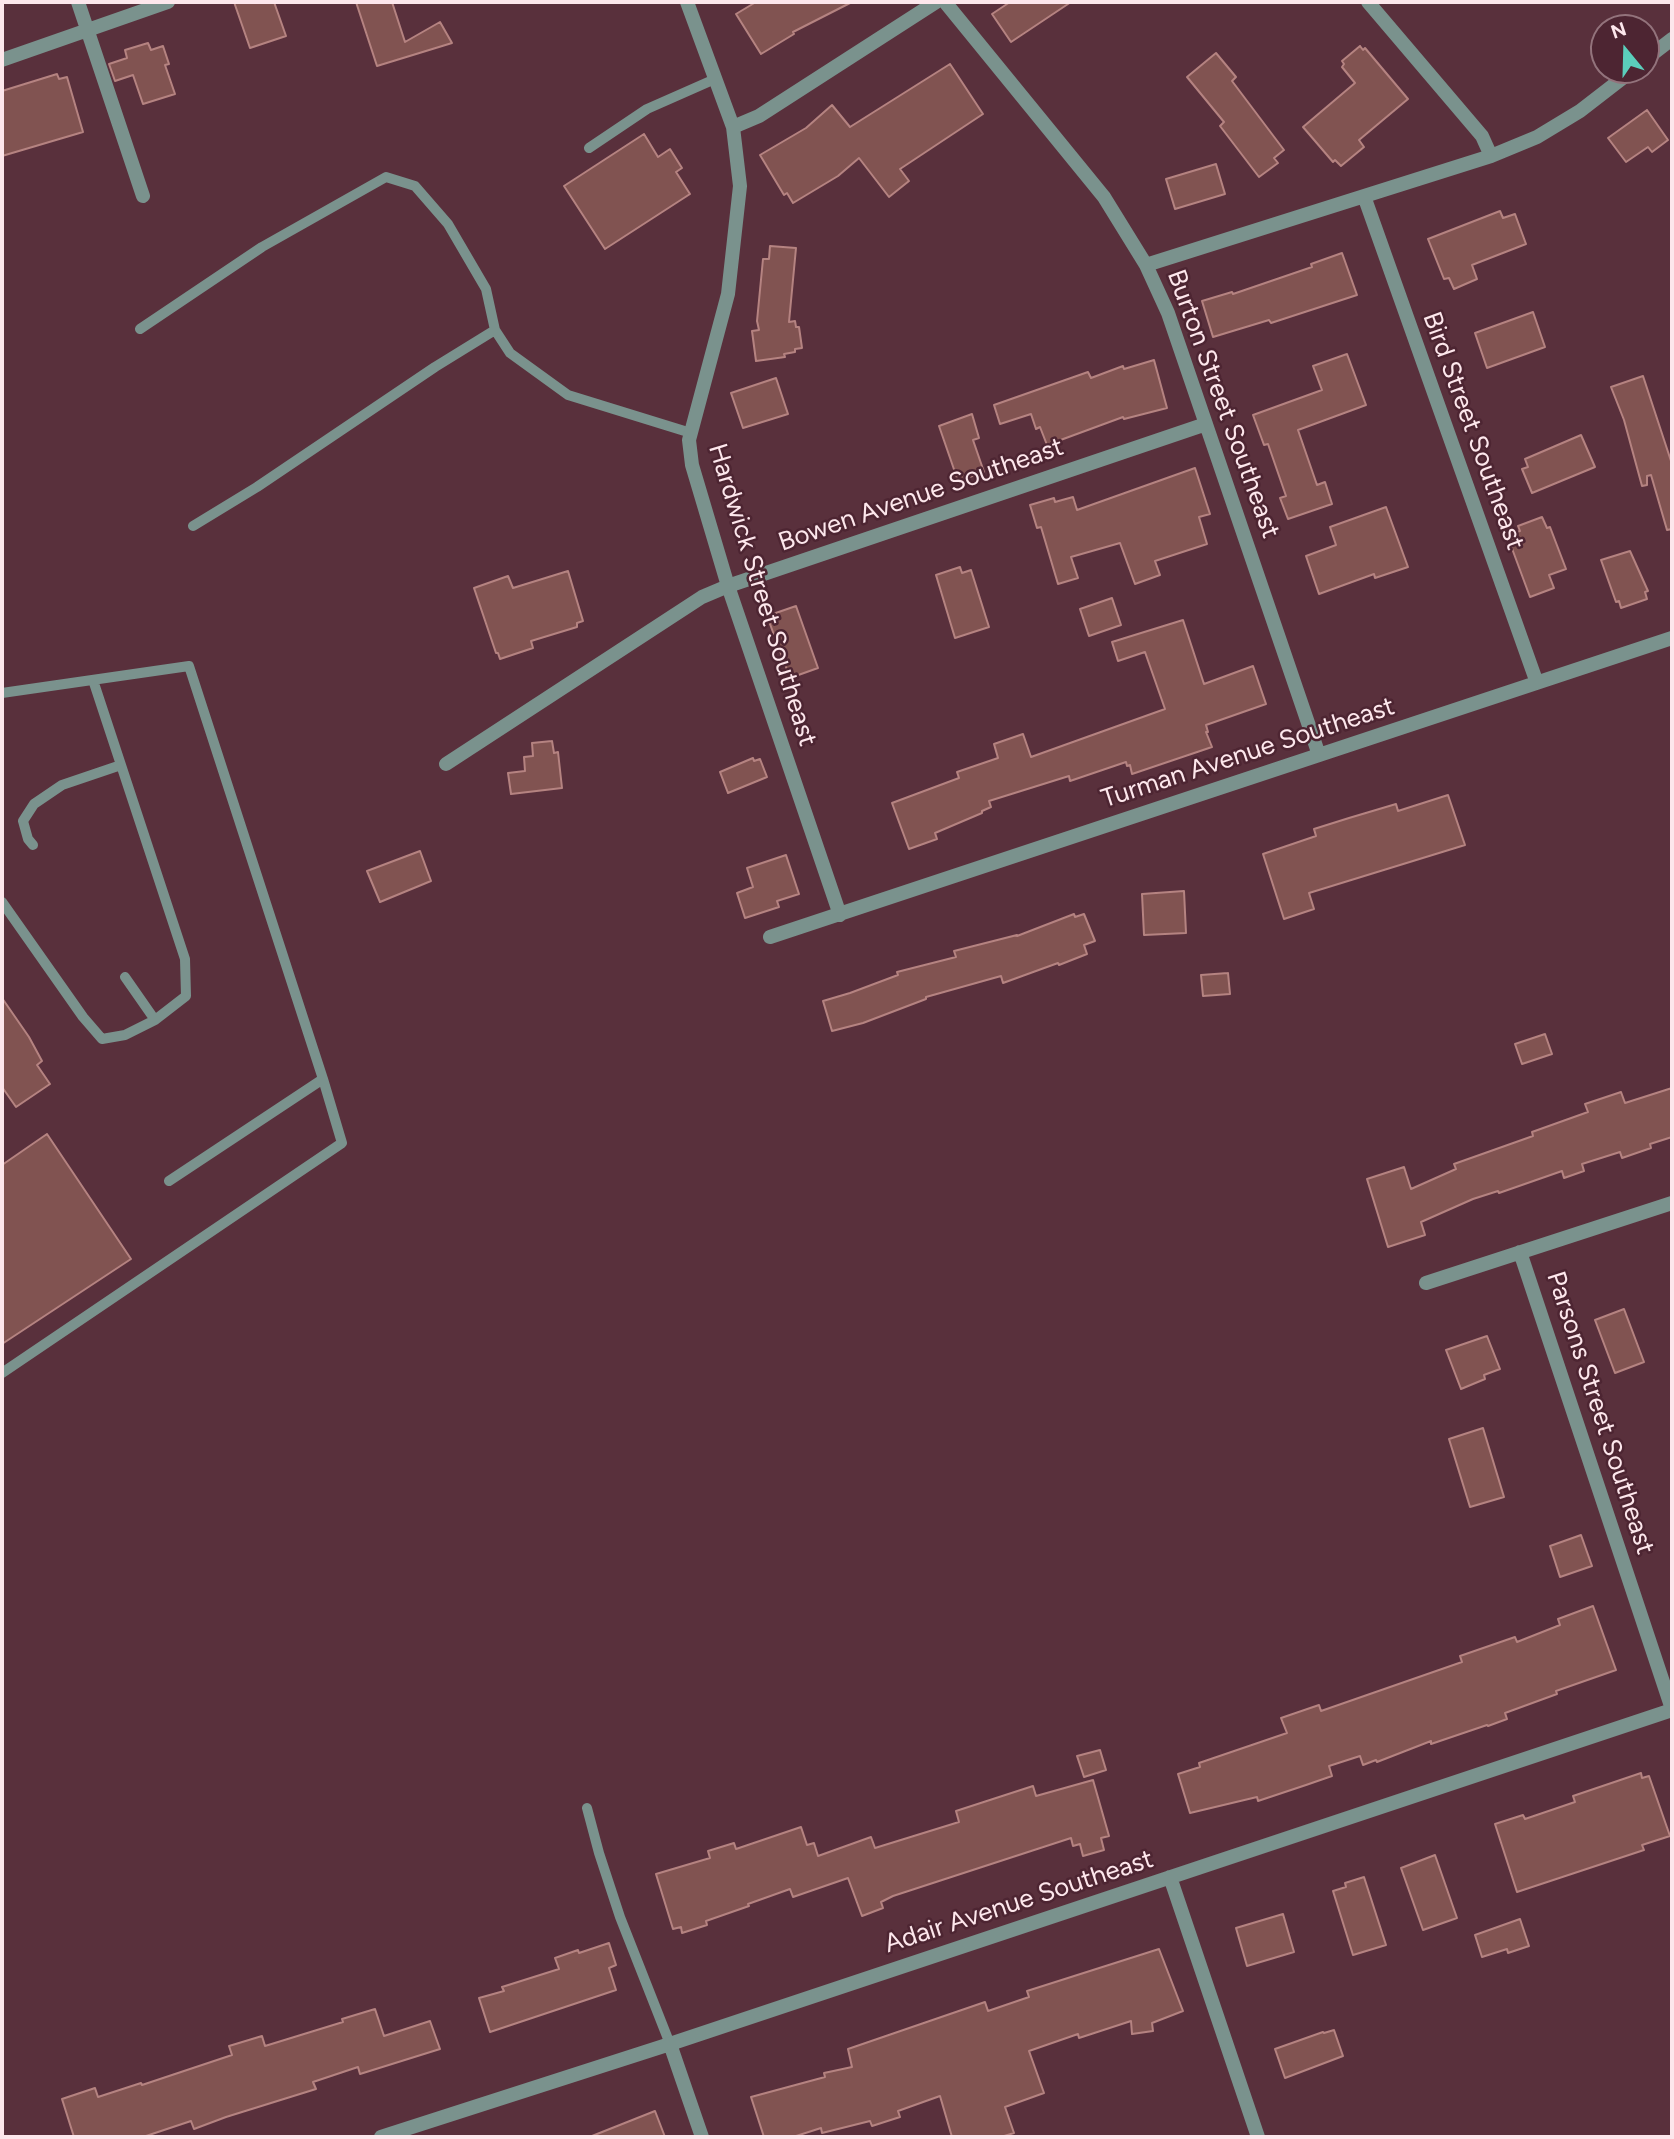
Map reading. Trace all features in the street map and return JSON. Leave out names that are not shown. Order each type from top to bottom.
[{"type":"street","points":[[78,2],[143,196]]},
{"type":"street","points":[[2,60],[169,2]]},
{"type":"street","name":"Hardwick Street Southeast","points":[[687,2],[733,127],[740,186],[728,294],[689,440],[692,465],[728,586],[840,915]]},
{"type":"street","points":[[733,127],[759,116],[936,2]]},
{"type":"street","name":"Burton Street Southeast","points":[[944,2],[1104,197],[1146,265],[1168,313],[1319,755]]},
{"type":"street","points":[[1368,2],[1482,136],[1491,156]]},
{"type":"street","points":[[1146,265],[1491,156],[1537,137],[1569,118],[1614,84]]},
{"type":"street","name":"Bird Street Southeast","points":[[1364,196],[1536,683]]},
{"type":"street","name":"Bowen Avenue Southeast","points":[[446,764],[702,597],[1206,425]]},
{"type":"street","name":"Turman Avenue Southeast","points":[[770,937],[1672,638]]},
{"type":"street","points":[[1426,1283],[1672,1203]]},
{"type":"street","name":"Parsons Street Southeast","points":[[1520,1252],[1672,1710]]},
{"type":"street","name":"Adair Avenue Southeast","points":[[381,2137],[670,2044],[1672,1710]]},
{"type":"street","points":[[1170,1877],[1258,2137]]},
{"type":"street","points":[[670,2044],[702,2137]]},
{"type":"lane","points":[[589,148],[648,109],[715,79]]},
{"type":"lane","points":[[140,329],[262,247],[386,177],[415,186],[448,224],[486,289],[495,330],[510,353],[568,395],[691,433]]},
{"type":"lane","points":[[193,526],[257,488],[435,367],[495,330]]},
{"type":"lane","points":[[2,693],[188,666],[342,1143],[2,1373]]},
{"type":"lane","points":[[2,902],[83,1017],[102,1039],[125,1035],[155,1020],[186,996],[185,959],[93,680]]},
{"type":"lane","points":[[33,845],[23,821],[34,804],[62,785],[121,765]]},
{"type":"lane","points":[[125,976],[155,1020]]},
{"type":"lane","points":[[169,1181],[323,1079]]},
{"type":"lane","points":[[587,1808],[620,1917],[670,2044]]},
{"type":"building","points":[[234,2],[274,2],[286,36],[250,48]]},
{"type":"building","points":[[356,2],[392,2],[405,42],[440,22],[452,43],[377,66]]},
{"type":"building","points":[[756,2],[852,2],[793,32],[794,34],[761,54],[736,14]]},
{"type":"building","points":[[1010,2],[1071,2],[1011,42],[992,14]]},
{"type":"building","points":[[148,43],[151,50],[163,46],[169,64],[165,65],[175,94],[143,104],[133,75],[115,81],[109,64],[127,58],[125,50]]},
{"type":"building","points":[[1360,46],[1363,50],[1365,48],[1408,99],[1359,140],[1364,147],[1341,166],[1335,160],[1333,162],[1303,127],[1355,83],[1342,67],[1342,61]]},
{"type":"building","points":[[1216,53],[1236,77],[1232,81],[1284,150],[1274,158],[1278,163],[1259,177],[1220,126],[1224,122],[1187,77]]},
{"type":"building","points":[[950,64],[983,114],[900,169],[909,181],[889,197],[859,158],[838,176],[793,203],[787,193],[784,195],[760,155],[806,128],[832,105],[850,127]]},
{"type":"building","points":[[57,74],[59,79],[67,77],[83,132],[2,156],[2,91]]},
{"type":"building","points":[[1647,110],[1668,140],[1652,152],[1648,147],[1626,162],[1608,138]]},
{"type":"building","points":[[644,134],[658,157],[670,149],[682,168],[676,172],[690,194],[605,249],[564,186]]},
{"type":"building","points":[[1216,164],[1225,194],[1175,209],[1166,179]]},
{"type":"building","points":[[1500,211],[1503,218],[1515,214],[1526,244],[1472,265],[1477,279],[1454,289],[1449,278],[1444,279],[1428,239]]},
{"type":"building","points":[[770,246],[796,248],[789,322],[795,321],[796,327],[799,327],[802,348],[784,354],[785,357],[756,361],[752,331],[759,330],[757,321],[763,259],[769,259]]},
{"type":"building","points":[[1342,253],[1357,295],[1271,323],[1269,320],[1213,337],[1202,301],[1232,292],[1233,294],[1312,267],[1311,264]]},
{"type":"building","points":[[1533,312],[1545,347],[1487,368],[1475,333]]},
{"type":"building","points":[[1347,354],[1366,405],[1298,430],[1317,485],[1325,482],[1332,504],[1288,519],[1280,498],[1286,496],[1268,444],[1264,445],[1253,415],[1322,390],[1313,366]]},
{"type":"building","points":[[1154,360],[1167,408],[1124,419],[1123,417],[1047,445],[1040,427],[1036,429],[1031,414],[1000,424],[994,405],[1088,372],[1091,378],[1123,366],[1124,369]]},
{"type":"building","points":[[1643,376],[1672,464],[1672,529],[1667,530],[1651,475],[1647,476],[1647,485],[1642,486],[1624,420],[1611,387]]},
{"type":"building","points":[[776,378],[788,414],[743,428],[731,393]]},
{"type":"building","points":[[972,414],[979,438],[973,440],[984,472],[958,481],[939,426]]},
{"type":"building","points":[[1581,435],[1595,467],[1532,493],[1522,469],[1528,467],[1525,459]]},
{"type":"building","points":[[1195,468],[1210,514],[1199,517],[1207,544],[1155,561],[1160,575],[1135,584],[1120,543],[1071,557],[1078,578],[1058,584],[1041,527],[1037,528],[1030,505],[1054,498],[1055,502],[1073,497],[1077,510]]},
{"type":"building","points":[[1386,507],[1408,567],[1375,578],[1374,574],[1319,594],[1306,556],[1336,545],[1330,527]]},
{"type":"building","points":[[1542,517],[1547,528],[1550,527],[1566,569],[1549,575],[1554,588],[1530,597],[1507,535],[1520,531],[1518,526]]},
{"type":"building","points":[[1630,551],[1648,591],[1645,592],[1647,599],[1621,608],[1619,601],[1616,602],[1601,560]]},
{"type":"building","points":[[960,567],[962,573],[971,570],[989,627],[955,638],[936,575]]},
{"type":"building","points":[[568,571],[583,621],[577,623],[577,627],[531,641],[533,648],[500,659],[474,588],[508,576],[513,588]]},
{"type":"building","points":[[1112,598],[1121,625],[1089,636],[1080,609]]},
{"type":"building","points":[[796,606],[818,668],[790,678],[767,616]]},
{"type":"building","points":[[1183,620],[1204,684],[1253,666],[1266,704],[1206,725],[1212,747],[1132,774],[1130,765],[1127,766],[1126,762],[1070,781],[1069,776],[989,801],[991,807],[982,813],[935,833],[937,839],[909,849],[892,803],[959,778],[957,772],[998,758],[994,744],[1023,734],[1031,757],[1165,709],[1145,652],[1118,661],[1112,642]]},
{"type":"building","points":[[552,741],[554,753],[558,752],[562,788],[511,794],[508,773],[525,771],[524,757],[533,756],[532,743]]},
{"type":"building","points":[[753,758],[754,761],[760,759],[767,777],[728,793],[720,772]]},
{"type":"building","points":[[1448,795],[1465,845],[1309,893],[1314,909],[1284,919],[1263,854],[1316,836],[1314,829],[1396,804],[1398,811]]},
{"type":"building","points":[[420,851],[431,881],[380,902],[367,871]]},
{"type":"building","points":[[786,855],[799,894],[777,901],[779,907],[745,918],[737,893],[753,887],[747,868]]},
{"type":"building","points":[[1184,891],[1186,933],[1144,935],[1142,894]]},
{"type":"building","points":[[1074,914],[1075,917],[1084,914],[1095,941],[1084,945],[1087,954],[1003,983],[1001,976],[926,997],[863,1023],[832,1031],[823,1001],[898,975],[897,972],[956,957],[954,951],[1017,936]]},
{"type":"building","points":[[1228,973],[1230,994],[1203,996],[1201,975]]},
{"type":"building","points":[[2,998],[29,1037],[42,1061],[37,1065],[50,1084],[16,1107],[2,1087]]},
{"type":"building","points":[[1545,1034],[1552,1054],[1522,1064],[1515,1044]]},
{"type":"building","points":[[1672,1088],[1672,1137],[1622,1158],[1620,1152],[1582,1164],[1584,1171],[1564,1178],[1562,1171],[1473,1199],[1421,1222],[1425,1235],[1388,1247],[1367,1179],[1404,1167],[1411,1189],[1456,1169],[1454,1164],[1533,1136],[1532,1132],[1588,1112],[1585,1104],[1621,1092],[1625,1103]]},
{"type":"building","points":[[47,1134],[131,1259],[2,1344],[2,1165]]},
{"type":"building","points":[[1624,1309],[1644,1362],[1615,1373],[1595,1320]]},
{"type":"building","points":[[1487,1336],[1500,1369],[1461,1389],[1446,1350]]},
{"type":"building","points":[[1483,1428],[1504,1497],[1470,1507],[1449,1439]]},
{"type":"building","points":[[1581,1535],[1592,1566],[1560,1577],[1550,1546]]},
{"type":"building","points":[[1593,1606],[1616,1670],[1505,1713],[1507,1719],[1488,1726],[1431,1744],[1431,1741],[1377,1762],[1376,1760],[1363,1765],[1360,1756],[1329,1766],[1332,1776],[1258,1801],[1257,1797],[1190,1813],[1178,1774],[1200,1767],[1199,1763],[1287,1733],[1281,1718],[1319,1705],[1321,1711],[1462,1662],[1460,1656],[1515,1637],[1517,1642],[1560,1625],[1558,1619]]},
{"type":"building","points":[[1100,1750],[1106,1770],[1084,1777],[1077,1756]]},
{"type":"building","points":[[1641,1773],[1642,1778],[1649,1776],[1670,1836],[1642,1845],[1644,1850],[1517,1892],[1495,1824],[1523,1815],[1525,1819],[1575,1802],[1573,1796]]},
{"type":"building","points":[[1093,1780],[1109,1836],[1101,1838],[1104,1850],[1083,1856],[1080,1844],[1073,1846],[1071,1838],[893,1896],[881,1902],[883,1908],[862,1916],[848,1878],[793,1897],[790,1889],[682,1933],[681,1927],[673,1929],[656,1874],[710,1858],[708,1851],[734,1843],[736,1849],[801,1827],[807,1845],[814,1843],[818,1856],[871,1837],[875,1848],[959,1822],[956,1811],[1033,1786],[1036,1796]]},
{"type":"building","points":[[1435,1855],[1457,1918],[1423,1930],[1401,1868]]},
{"type":"building","points":[[1364,1877],[1386,1945],[1353,1955],[1333,1891],[1346,1887],[1345,1883]]},
{"type":"building","points":[[1283,1914],[1294,1952],[1247,1966],[1236,1928]]},
{"type":"building","points":[[1520,1919],[1529,1946],[1482,1957],[1475,1935]]},
{"type":"building","points":[[609,1943],[616,1965],[609,1968],[616,1990],[490,2032],[479,1998],[504,1991],[502,1987],[559,1969],[555,1958]]},
{"type":"building","points":[[1159,1949],[1183,2011],[1152,2023],[1153,2031],[1132,2034],[1131,2021],[1079,2038],[1078,2034],[1029,2051],[1044,2093],[1005,2107],[1014,2133],[1001,2137],[952,2137],[940,2096],[898,2111],[900,2117],[872,2126],[870,2121],[822,2133],[821,2128],[793,2137],[764,2137],[751,2097],[825,2077],[824,2073],[852,2067],[848,2049],[985,2002],[988,2011],[1029,1997],[1027,1991]]},
{"type":"building","points":[[375,2009],[384,2036],[430,2021],[440,2049],[360,2074],[358,2067],[313,2082],[316,2089],[194,2129],[191,2121],[143,2137],[74,2137],[62,2099],[95,2088],[98,2097],[141,2083],[142,2085],[232,2055],[229,2046],[262,2036],[265,2046],[343,2022],[342,2019]]},
{"type":"building","points":[[1334,2030],[1343,2056],[1285,2078],[1275,2049]]},
{"type":"building","points":[[655,2111],[665,2137],[592,2137],[592,2136]]}]
